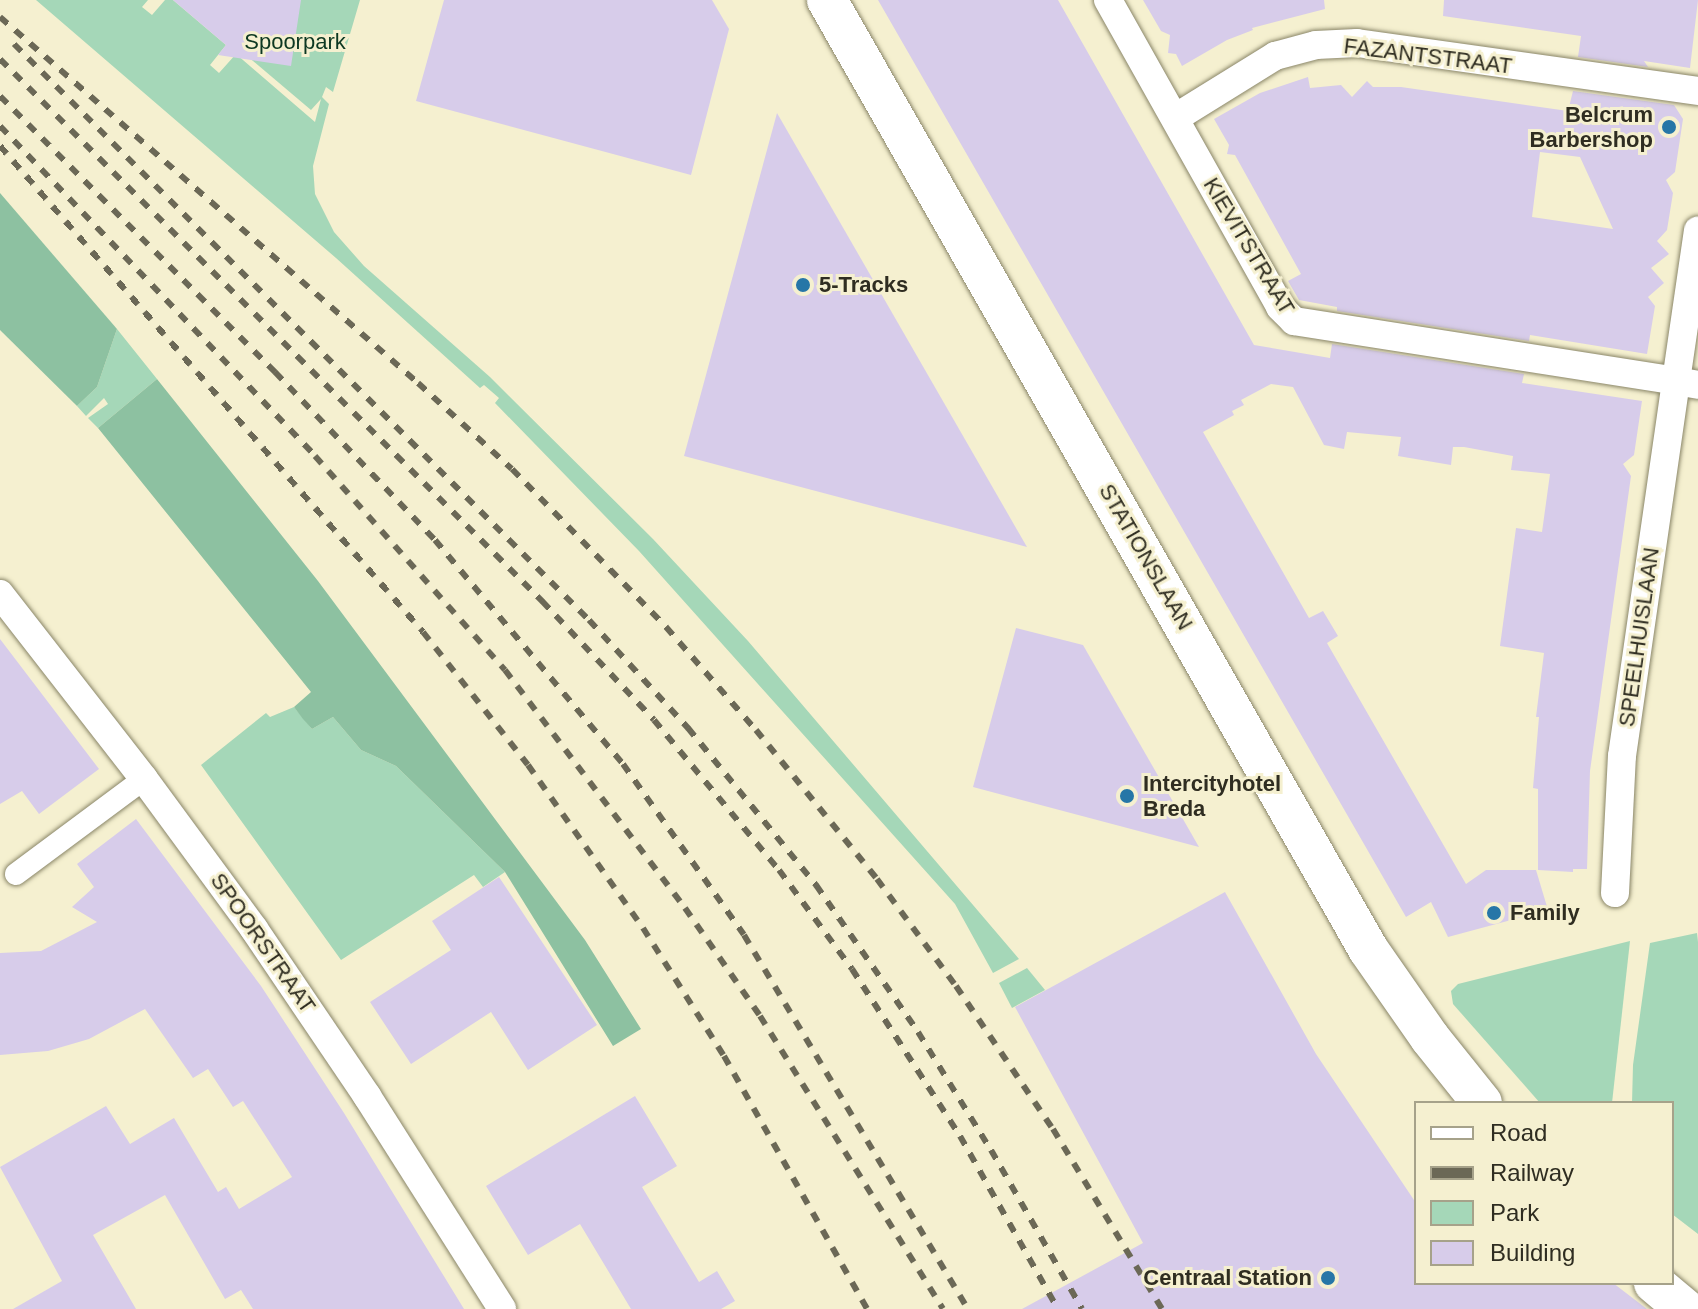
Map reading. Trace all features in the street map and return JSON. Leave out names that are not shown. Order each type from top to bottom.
[{"type":"main road","name":"STATIONSLAAN","points":[[798,0],[1349,960],[1410,1052],[1451,1101]]},
{"type":"main road","name":"STATIONSLAAN","points":[[827,0],[1368,949],[1430,1038],[1480,1101]]},
{"type":"main road","points":[[1674,1270],[1698,1290]]},
{"type":"main road","points":[[1656,1285],[1685,1309]]},
{"type":"street","name":"KIEVITSTRAAT","points":[[1108,0],[1280,307],[1294,321],[1687,383]]},
{"type":"street","name":"FAZANTSTRAAT","points":[[1175,118],[1275,56],[1316,45],[1357,43],[1698,91]]},
{"type":"street","name":"SPEELHUISLAAN","points":[[1615,893],[1622,756],[1687,383],[1698,231]]},
{"type":"street","name":"SPOORSTRAAT","points":[[0,594],[144,779],[254,929],[335,1048],[502,1309]]},
{"type":"street","points":[[16,874],[144,779]]},
{"type":"green space","name":"Spoorpark","points":[[36,0],[148,0],[142,7],[152,15],[165,0],[173,0],[226,45],[210,65],[219,73],[236,54],[315,122],[321,99],[311,110],[181,0],[360,0],[333,92],[326,87],[322,97],[329,104],[313,166],[315,194],[334,232],[364,266],[490,377],[653,539],[748,641],[1019,959],[993,973],[955,904],[639,551],[495,403],[499,398],[484,385],[480,388],[336,258]]},
{"type":"green space","points":[[0,193],[117,329],[97,387],[77,406],[0,330]]},
{"type":"green space","points":[[117,329],[157,379],[98,428],[88,418],[108,404],[104,398],[86,416],[77,406],[97,387]]},
{"type":"green space","points":[[157,379],[318,581],[585,940],[641,1029],[613,1046],[505,872],[396,766],[361,750],[333,717],[312,729],[294,707],[311,692],[98,428]]},
{"type":"green space","points":[[294,707],[312,729],[333,717],[361,750],[396,766],[505,872],[483,887],[474,875],[341,960],[201,765],[266,713],[270,717]]},
{"type":"green space","points":[[1697,933],[1698,1234],[1674,1216],[1674,1101],[1632,1101],[1633,1065],[1650,943]]},
{"type":"green space","points":[[1630,941],[1612,1101],[1538,1101],[1453,1004],[1451,991],[1458,984]]},
{"type":"green space","points":[[1027,968],[1045,990],[1012,1008],[999,983]]},
{"type":"building","points":[[173,0],[301,0],[291,66],[218,55],[226,45]]},
{"type":"building","points":[[444,0],[712,0],[729,29],[691,175],[416,101]]},
{"type":"building","points":[[878,0],[1058,0],[1254,345],[1330,358],[1332,344],[1524,374],[1522,383],[1642,401],[1634,455],[1623,464],[1631,476],[1590,771],[1587,869],[1573,869],[1573,872],[1538,870],[1538,789],[1533,788],[1539,717],[1536,717],[1544,653],[1500,646],[1516,528],[1542,532],[1550,474],[1511,470],[1513,456],[1464,447],[1453,447],[1451,465],[1398,456],[1401,437],[1347,432],[1344,449],[1324,445],[1293,387],[1271,384],[1241,400],[1244,405],[1232,411],[1234,415],[1203,432],[1309,618],[1323,611],[1338,636],[1327,643],[1466,884],[1486,870],[1536,870],[1548,910],[1448,937],[1431,902],[1406,917]]},
{"type":"building","points":[[1143,0],[1324,0],[1325,9],[1252,28],[1182,66],[1176,54],[1168,53],[1170,35],[1161,31]]},
{"type":"building","points":[[1444,0],[1698,0],[1690,68],[1644,61],[1648,67],[1578,57],[1581,36],[1443,16]]},
{"type":"building","points":[[1308,77],[1310,88],[1341,85],[1352,97],[1367,81],[1373,87],[1401,87],[1568,111],[1573,91],[1674,105],[1683,119],[1675,172],[1666,180],[1673,193],[1667,230],[1657,241],[1669,254],[1651,268],[1664,283],[1648,297],[1655,306],[1647,354],[1530,335],[1529,341],[1337,311],[1337,307],[1299,300],[1288,281],[1301,274],[1235,155],[1227,154],[1229,145],[1214,119],[1260,93]],"holes":[[[1540,152],[1580,157],[1613,229],[1532,217]]]},
{"type":"building","name":"5-Tracks","points":[[777,113],[1027,547],[684,456]]},
{"type":"building","points":[[1016,628],[1083,645],[1199,847],[973,787]]},
{"type":"building","points":[[0,639],[99,769],[39,814],[22,791],[0,804]]},
{"type":"building","points":[[136,819],[261,986],[344,1113],[464,1309],[253,1309],[241,1290],[225,1299],[165,1195],[93,1235],[136,1309],[13,1309],[62,1281],[0,1167],[106,1106],[130,1144],[174,1118],[218,1192],[226,1187],[239,1209],[292,1177],[243,1101],[233,1107],[208,1069],[193,1078],[145,1009],[89,1039],[48,1051],[0,1055],[0,953],[41,951],[97,922],[72,907],[94,887],[77,864]]},
{"type":"building","points":[[499,877],[597,1025],[528,1070],[491,1012],[411,1064],[370,1002],[451,950],[432,921]]},
{"type":"building","points":[[1225,892],[1316,1054],[1414,1200],[1414,1285],[1616,1285],[1647,1309],[1022,1309],[1143,1243],[1015,1007]]},
{"type":"building","points":[[635,1096],[677,1166],[642,1187],[699,1282],[717,1271],[735,1301],[721,1309],[631,1309],[580,1224],[528,1255],[486,1186]]},
{"type":"railway","points":[[0,17],[512,469],[666,627],[756,730],[877,879],[956,986],[1053,1129],[1162,1309]]},
{"type":"railway","points":[[14,44],[589,620],[688,728],[816,885],[918,1032],[991,1150],[1082,1309]]},
{"type":"railway","points":[[0,59],[542,601],[654,720],[779,870],[852,969],[960,1136],[1058,1309]]},
{"type":"railway","points":[[0,96],[275,372],[435,540],[623,764],[744,935],[968,1309]]},
{"type":"railway","points":[[0,126],[315,456],[505,670],[685,908],[760,1016],[943,1309]]},
{"type":"railway","points":[[0,146],[423,632],[528,765],[643,928],[724,1056],[867,1309]]},
{"type":"place","name":"Belcrum Barbershop","points":[[1669,127]]},
{"type":"place","name":"5-Tracks","points":[[803,285]]},
{"type":"place","name":"Intercityhotel Breda","points":[[1127,796]]},
{"type":"place","name":"Family","points":[[1494,913]]},
{"type":"place","name":"Centraal Station","points":[[1328,1278]]}]
